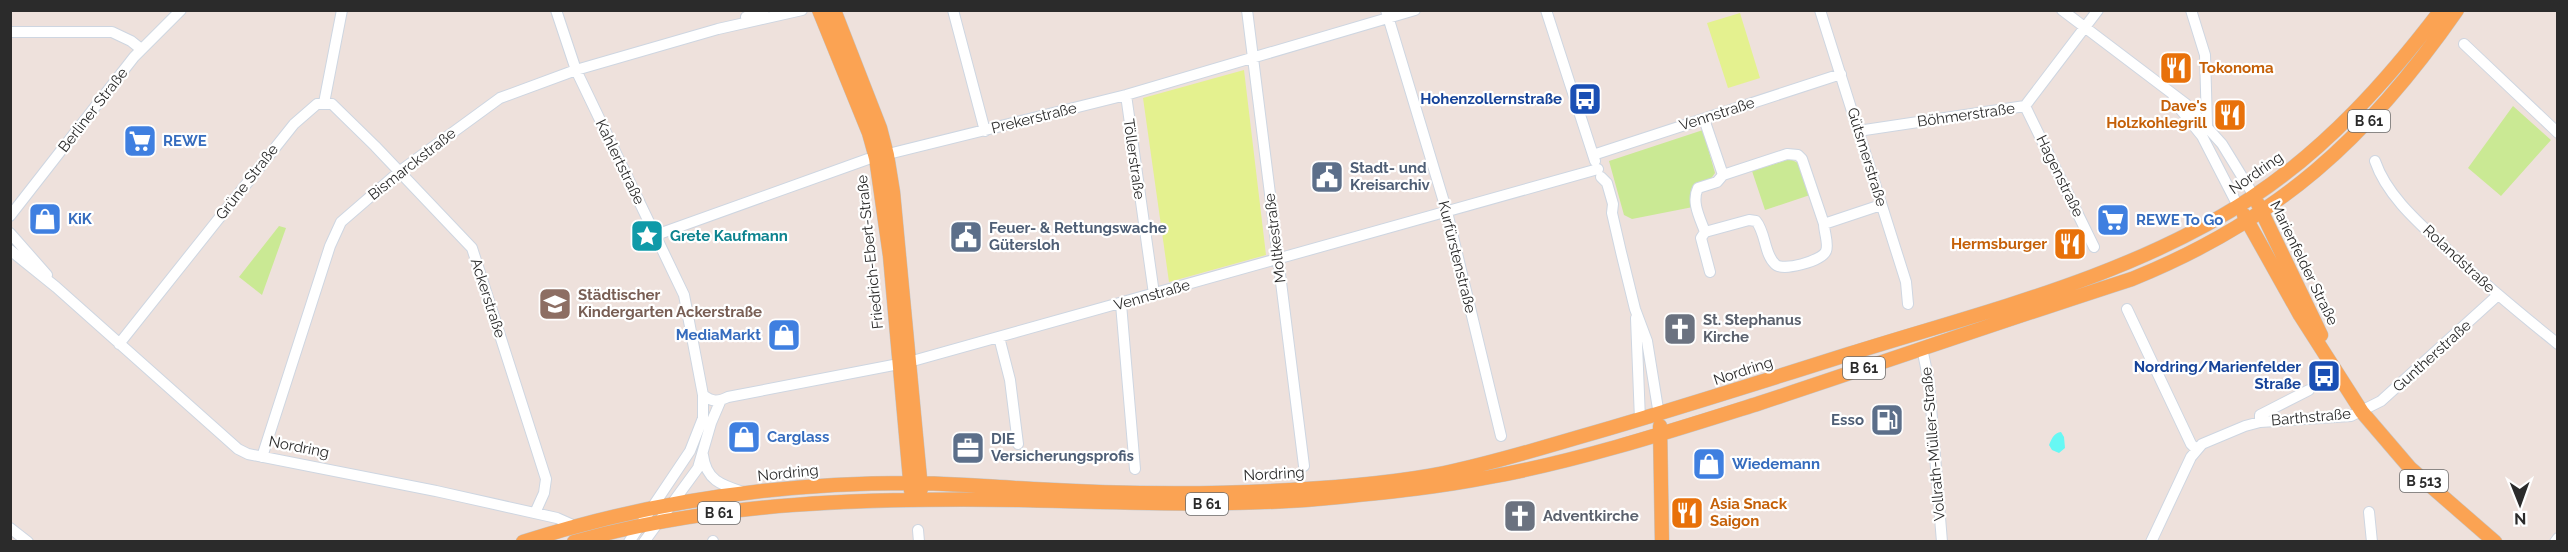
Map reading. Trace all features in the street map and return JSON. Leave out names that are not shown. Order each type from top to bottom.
[{"type":"main road","name":"Friedrich-Ebert-Straße","points":[[819,10],[869,133],[882,156],[893,192],[904,363],[917,501]]},
{"type":"main road","name":"Friedrich-Ebert-Straße","points":[[834,10],[880,128],[882,156]]},
{"type":"main road","name":"Nordring","points":[[575,526],[654,506],[838,485],[915,483],[1145,493],[1212,493],[1337,487],[1446,472],[1504,459],[1659,415],[2044,293],[2157,251],[2254,196],[2319,146],[2348,120],[2410,50],[2441,10]]},
{"type":"main road","name":"Nordring","points":[[574,542],[642,524],[778,506],[917,501],[1212,504],[1338,497],[1492,477],[1660,435],[2132,279],[2201,248],[2291,193],[2355,137],[2402,84],[2457,10]]},
{"type":"main road","name":"Marienfelder Straße","points":[[2254,196],[2339,375]]},
{"type":"main road","name":"Marienfelder Straße","points":[[2238,206],[2362,412],[2410,468],[2495,542]]},
{"type":"main road","points":[[1659,415],[1662,542]]},
{"type":"main road","points":[[1640,420],[1641,440]]},
{"type":"main road","name":"B 61","points":[[524,542],[575,526]]},
{"type":"street","name":"Berliner Straße","points":[[10,216],[141,49],[181,10]]},
{"type":"street","points":[[324,103],[342,10]]},
{"type":"street","name":"Kahlertstraße","points":[[556,10],[576,70],[684,295],[703,395],[703,417],[695,440],[674,477],[629,542]]},
{"type":"street","name":"Bismarckstraße","points":[[718,28],[764,10]]},
{"type":"street","name":"Bismarckstraße","points":[[262,457],[330,246],[341,222],[400,171],[493,101],[576,70],[718,28],[801,10]]},
{"type":"street","points":[[953,10],[982,132]]},
{"type":"street","name":"Moltkestraße","points":[[1246,10],[1304,466]]},
{"type":"street","name":"Prekerstraße","points":[[656,235],[882,156],[1126,95],[1253,58],[1387,14],[1415,10]]},
{"type":"street","points":[[1546,10],[1599,173],[1600,185],[1607,206],[1612,213],[1635,309],[1647,341],[1659,415]]},
{"type":"street","name":"Gütsmerstraße","points":[[1820,10],[1906,282],[1908,304]]},
{"type":"street","name":"Marienfelder Straße","points":[[2062,10],[2186,104],[2207,125],[2245,178],[2254,196]]},
{"type":"street","name":"Böhmerstraße","points":[[1858,131],[2025,106],[2098,10]]},
{"type":"street","points":[[2191,10],[2205,55],[2207,125]]},
{"type":"street","name":"Kurfürstenstraße","points":[[1387,14],[1447,212],[1501,436]]},
{"type":"street","points":[[10,32],[112,32],[131,41],[141,49]]},
{"type":"street","points":[[2464,44],[2558,133]]},
{"type":"street","name":"Vennstraße","points":[[1593,155],[1841,74]]},
{"type":"street","name":"Marienfelder Straße","points":[[2163,88],[2202,136],[2238,206]]},
{"type":"street","name":"Töllerstraße","points":[[1126,95],[1154,294]]},
{"type":"street","name":"Ackerstraße","points":[[324,103],[332,104],[340,110],[472,248],[546,479],[544,493],[535,513]]},
{"type":"street","name":"Grüne Straße","points":[[119,344],[294,124],[306,112],[324,103]]},
{"type":"street","name":"Hagenstraße","points":[[2025,106],[2094,247]]},
{"type":"street","points":[[1704,118],[1723,175]]},
{"type":"street","points":[[1705,232],[1695,201],[1698,188],[1717,182],[1723,175],[1787,154],[1798,155],[1802,159],[1824,224],[1826,252],[1820,258],[1780,268],[1773,262],[1761,228],[1756,221],[1749,220],[1705,232],[1701,238],[1710,272]]},
{"type":"street","name":"Rolandstraße","points":[[2375,161],[2380,177],[2425,229],[2498,296],[2558,344]]},
{"type":"street","name":"Vennstraße","points":[[720,402],[728,397],[904,363],[1121,304],[1277,258],[1599,173]]},
{"type":"street","points":[[1824,224],[1881,205]]},
{"type":"street","name":"Nordring","points":[[10,233],[56,287]]},
{"type":"street","name":"Nordring","points":[[10,250],[56,287],[238,449],[262,457],[436,491],[557,518],[575,526]]},
{"type":"street","name":"Guntherstraße","points":[[2362,412],[2393,392],[2498,296]]},
{"type":"street","points":[[1121,304],[1135,469]]},
{"type":"street","points":[[1635,309],[1640,420]]},
{"type":"street","points":[[2127,309],[2190,444],[2196,449],[2151,542]]},
{"type":"street","points":[[999,337],[1010,380],[1018,444]]},
{"type":"street","name":"Vollrath-Müller-Straße","points":[[1922,348],[1929,382],[1942,542]]},
{"type":"street","name":"Barthstraße","points":[[2260,422],[2260,415],[2309,390]]},
{"type":"street","points":[[644,542],[698,468],[711,423],[720,402],[703,395]]},
{"type":"street","name":"Barthstraße","points":[[2196,449],[2245,426],[2260,422],[2351,416],[2362,412]]},
{"type":"street","points":[[703,454],[704,466],[714,481],[749,494]]},
{"type":"street","points":[[2369,512],[2372,542]]},
{"type":"street","points":[[10,528],[28,542]]},
{"type":"street","points":[[918,530],[919,542]]},
{"type":"street","points":[[2555,542],[2558,538]]},
{"type":"green space","points":[[1740,13],[1760,78],[1728,88],[1707,23]]},
{"type":"green space","points":[[1244,70],[1266,255],[1169,282],[1143,98]]},
{"type":"green space","points":[[2513,106],[2551,140],[2501,196],[2468,168]]},
{"type":"green space","points":[[1703,130],[1715,173],[1710,180],[1701,183],[1693,207],[1632,219],[1624,215],[1609,161]]},
{"type":"green space","points":[[1790,159],[1800,164],[1810,195],[1765,210],[1752,171]]},
{"type":"green space","points":[[279,226],[286,228],[262,295],[239,277]]},
{"type":"water","points":[[2061,432],[2065,448],[2059,453],[2052,450],[2049,445],[2052,438]]},
{"type":"place","name":"Tokonoma","points":[[2176,68]]},
{"type":"place","name":"Hohenzollernstraße","points":[[1585,99]]},
{"type":"place","name":"Dave's Holzkohlegrill","points":[[2230,115]]},
{"type":"place","name":"REWE","points":[[140,141]]},
{"type":"place","name":"Stadt- und Kreisarchiv","points":[[1327,177]]},
{"type":"place","name":"KiK","points":[[45,219]]},
{"type":"place","name":"REWE To Go","points":[[2113,220]]},
{"type":"place","name":"Grete Kaufmann","points":[[647,236]]},
{"type":"place","name":"Feuer- & Rettungswache Gütersloh","points":[[966,237]]},
{"type":"place","name":"Hermsburger","points":[[2070,244]]},
{"type":"place","name":"Städtischer Kindergarten Ackerstraße","points":[[555,304]]},
{"type":"place","name":"St. Stephanus Kirche","points":[[1680,329]]},
{"type":"place","name":"MediaMarkt","points":[[784,335]]},
{"type":"place","name":"Nordring/Marienfelder Straße","points":[[2324,376]]},
{"type":"place","name":"Esso","points":[[1887,420]]},
{"type":"place","name":"Carglass","points":[[744,437]]},
{"type":"place","name":"DIE Versicherungsprofis","points":[[968,448]]},
{"type":"place","name":"Wiedemann","points":[[1709,464]]},
{"type":"place","name":"Asia Snack Saigon","points":[[1687,513]]},
{"type":"place","name":"Adventkirche","points":[[1520,516]]}]
